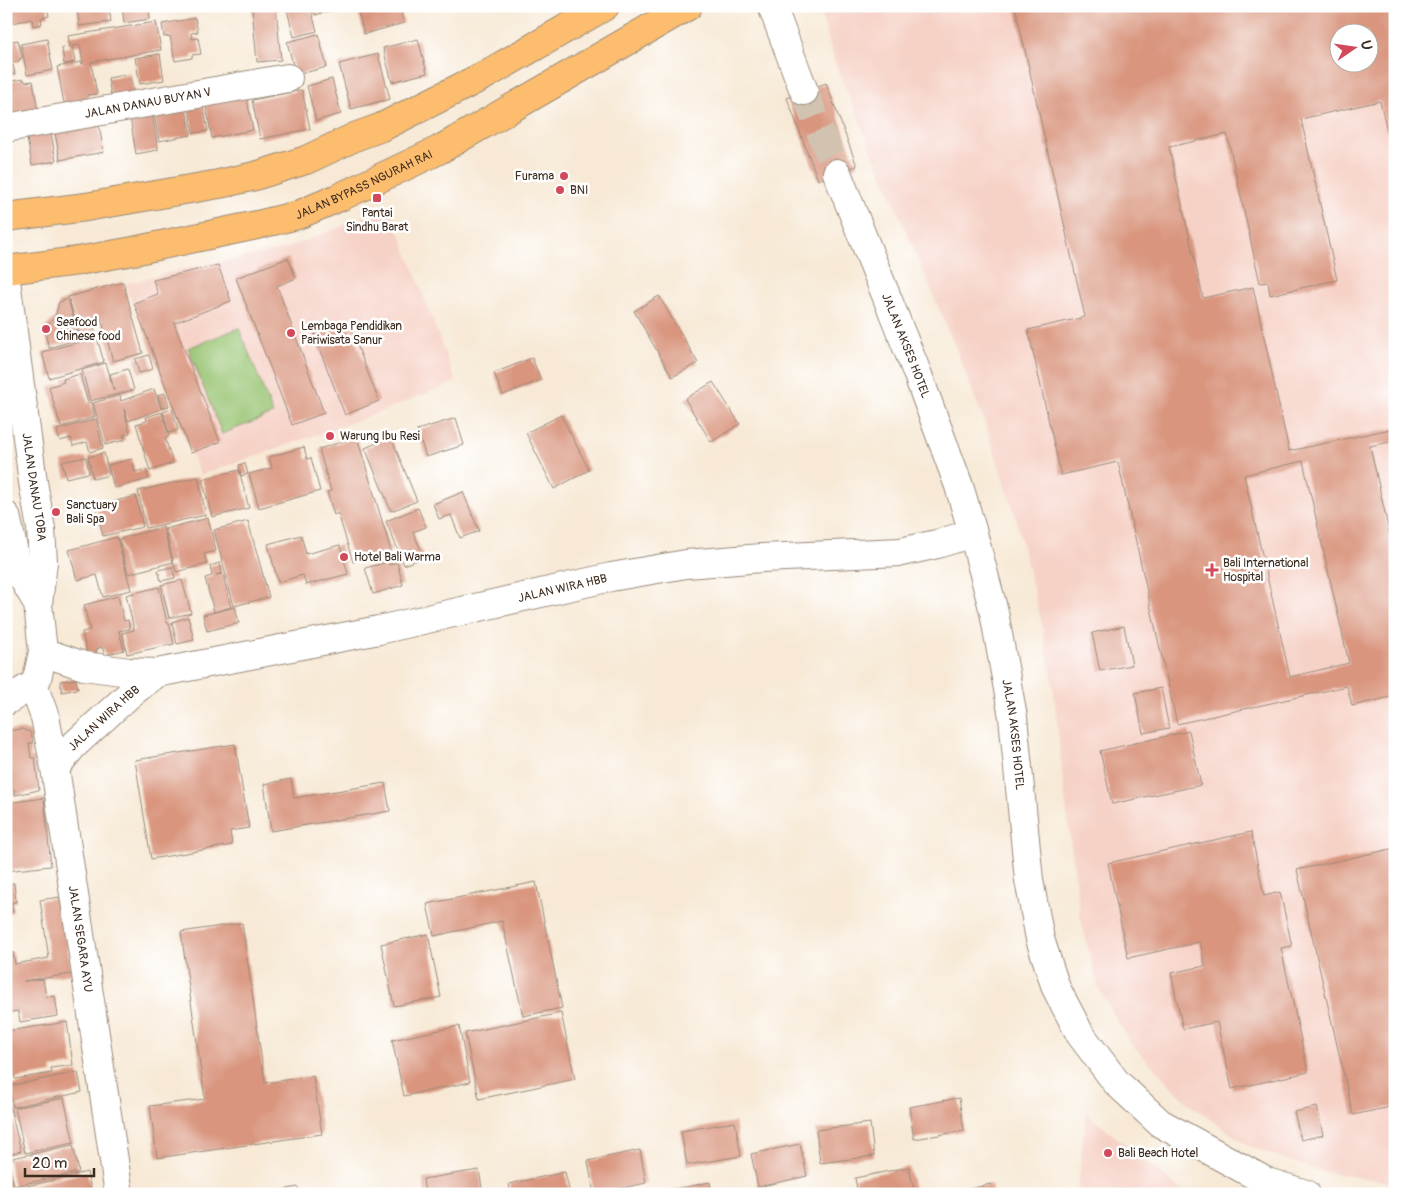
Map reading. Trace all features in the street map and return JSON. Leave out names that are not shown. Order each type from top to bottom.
[{"type":"highway","points":[[6,217],[86,207],[219,184],[256,176],[306,160],[357,136],[382,127],[487,74],[605,6]]},
{"type":"highway","name":"JALAN BYPASS NGURAH RAI","points":[[6,270],[78,261],[133,251],[298,215],[398,171],[438,150],[688,6]]},
{"type":"highway","points":[[487,74],[507,111]]},
{"type":"street","points":[[772,6],[804,91]]},
{"type":"street","name":"JALAN DANAU BUYAN V","points":[[6,128],[288,78]]},
{"type":"street","name":"JALAN AKSES HOTEL","points":[[837,173],[916,370],[956,477],[973,533],[994,612],[1013,717],[1029,880],[1040,939],[1056,988],[1080,1034],[1116,1082],[1160,1123],[1267,1182],[1306,1194]]},
{"type":"street","name":"JALAN DANAU TOBA","points":[[6,280],[41,529],[43,562],[38,604],[43,652],[37,679],[33,685]]},
{"type":"street","name":"JALAN DANAU TOBA","points":[[6,516],[18,570],[38,604]]},
{"type":"street","name":"JALAN WIRA HBB","points":[[43,652],[84,666],[157,674],[378,630],[611,578],[686,564],[762,558],[902,552],[973,533]]},
{"type":"street","name":"JALAN WIRA HBB","points":[[55,768],[73,746],[130,694],[157,674]]},
{"type":"street","points":[[6,700],[33,685]]},
{"type":"street","name":"JALAN SEGARA AYU","points":[[33,685],[45,717],[55,768],[119,1194]]},
{"type":"shaded area","name":"Bali International Hospital","points":[[819,6],[1395,6],[1395,1181],[1388,1182],[1319,1171],[1250,1147],[1191,1106],[1130,1043],[1098,987],[1080,916],[1054,691],[1042,625],[1015,515],[987,429],[954,344],[834,61]]},
{"type":"shaded area","name":"Lembaga Pendidikan Pariwisata Sanur","points":[[390,207],[456,382],[351,423],[200,475],[125,284],[170,272],[285,249]]},
{"type":"shaded area","name":"Bali Beach Hotel","points":[[1086,1113],[1185,1193],[1187,1194],[1077,1194]]},
{"type":"green space","points":[[239,328],[273,414],[222,434],[188,348]]},
{"type":"building","points":[[6,6],[47,6],[49,16],[41,18],[42,24],[33,26],[32,19],[12,23],[11,18],[6,19]]},
{"type":"building","points":[[77,6],[109,6],[111,22],[79,26]]},
{"type":"building","points":[[122,6],[149,6],[150,19],[124,23]]},
{"type":"building","points":[[286,6],[310,6],[317,31],[294,37]]},
{"type":"building","points":[[313,6],[347,6],[347,7],[315,15]]},
{"type":"building","points":[[399,6],[404,23],[364,34],[357,7]]},
{"type":"building","points":[[1015,6],[1395,6],[1395,165],[1380,101],[1301,119],[1337,280],[1270,295],[1268,282],[1260,283],[1227,134],[1169,147],[1203,298],[1253,287],[1289,451],[1395,428],[1395,441],[1370,446],[1395,558],[1395,696],[1352,706],[1347,686],[1177,724],[1118,462],[1061,475],[1028,330],[1085,317]],"holes":[[[1303,461],[1349,663],[1290,677],[1244,475]]]},
{"type":"building","points":[[276,7],[281,60],[257,62],[252,9]]},
{"type":"building","points":[[195,18],[198,32],[191,33],[192,39],[198,38],[201,54],[192,55],[192,58],[175,61],[170,36],[164,37],[162,24]]},
{"type":"building","points":[[156,22],[161,50],[91,62],[97,94],[87,95],[89,104],[65,108],[57,67],[81,62],[83,64],[80,45],[72,46],[75,62],[64,64],[62,48],[70,47],[68,36]]},
{"type":"building","points":[[318,34],[327,67],[296,75],[287,42]]},
{"type":"building","points":[[47,39],[53,70],[27,75],[21,44]]},
{"type":"building","points":[[418,39],[427,73],[392,82],[383,48]]},
{"type":"building","points":[[18,40],[22,58],[19,59],[20,61],[6,64],[6,42]]},
{"type":"building","points":[[160,54],[164,80],[140,84],[135,58]]},
{"type":"building","points":[[378,54],[390,99],[351,109],[339,64]]},
{"type":"building","points":[[13,65],[15,74],[10,75],[7,66]]},
{"type":"building","points":[[130,74],[134,97],[112,101],[108,78]]},
{"type":"building","points":[[24,79],[26,82],[33,81],[38,112],[14,116],[9,84],[11,84],[11,81]]},
{"type":"building","points":[[332,79],[341,114],[316,121],[307,86]]},
{"type":"building","points":[[826,83],[857,166],[818,180],[787,98]]},
{"type":"building","points":[[302,90],[310,129],[260,139],[252,100]]},
{"type":"building","points":[[246,94],[253,130],[212,138],[205,101]]},
{"type":"building","points":[[202,100],[208,131],[193,133],[188,103]]},
{"type":"building","points":[[185,104],[191,135],[159,141],[153,110]]},
{"type":"building","points":[[152,113],[158,150],[136,154],[130,117]]},
{"type":"building","points":[[98,121],[104,152],[60,160],[54,128]]},
{"type":"building","points":[[50,128],[56,161],[32,165],[26,133]]},
{"type":"building","points":[[288,258],[296,278],[277,286],[324,413],[292,425],[236,278]]},
{"type":"building","points":[[218,265],[231,301],[174,323],[220,442],[191,453],[134,303],[158,294],[153,280]]},
{"type":"building","points":[[123,282],[143,353],[113,361],[101,318],[92,321],[104,362],[49,378],[42,352],[82,341],[77,326],[86,323],[77,325],[68,297]]},
{"type":"building","points":[[659,296],[698,363],[672,377],[634,311]]},
{"type":"building","points":[[68,299],[79,339],[49,348],[44,329],[55,317],[59,302]]},
{"type":"building","points":[[348,322],[379,401],[345,415],[314,335]]},
{"type":"building","points":[[149,355],[153,369],[139,373],[135,359]]},
{"type":"building","points":[[532,358],[541,380],[503,395],[494,373]]},
{"type":"building","points":[[106,363],[114,391],[110,374],[128,369],[134,390],[90,401],[82,370]]},
{"type":"building","points":[[80,374],[88,403],[91,402],[95,417],[61,427],[49,387],[64,382],[63,379]]},
{"type":"building","points":[[713,382],[740,424],[711,442],[685,399]]},
{"type":"building","points":[[154,389],[161,409],[128,421],[124,409],[130,433],[124,435],[125,440],[105,445],[93,403],[120,395],[121,401]]},
{"type":"building","points":[[165,393],[169,406],[162,409],[158,395]]},
{"type":"building","points":[[172,409],[178,430],[169,433],[163,412]]},
{"type":"building","points":[[162,412],[169,436],[165,438],[173,463],[150,471],[136,424],[147,421],[146,417]]},
{"type":"building","points":[[561,415],[589,470],[554,489],[526,433]]},
{"type":"building","points":[[456,418],[464,445],[426,457],[417,430]]},
{"type":"building","points":[[96,419],[103,448],[90,452],[87,442],[73,446],[71,438],[60,441],[57,430]]},
{"type":"building","points":[[357,437],[391,551],[353,562],[338,513],[334,515],[327,492],[331,491],[319,449]]},
{"type":"building","points":[[391,437],[417,501],[391,511],[365,448]]},
{"type":"building","points":[[304,447],[307,459],[311,458],[320,491],[259,508],[249,474],[272,468],[269,457]]},
{"type":"building","points":[[104,453],[109,475],[93,479],[88,457]]},
{"type":"building","points":[[86,457],[89,473],[66,478],[62,462]]},
{"type":"building","points":[[132,459],[135,472],[146,469],[149,479],[114,488],[108,465]]},
{"type":"building","points":[[245,463],[248,474],[241,476],[239,465]]},
{"type":"building","points":[[239,470],[249,508],[212,517],[202,479]]},
{"type":"building","points":[[198,477],[206,515],[146,528],[138,491]]},
{"type":"building","points":[[463,492],[479,531],[460,538],[451,515],[439,519],[433,504]]},
{"type":"building","points":[[136,496],[143,527],[103,536],[96,506]]},
{"type":"building","points":[[418,508],[426,527],[413,532],[424,557],[404,565],[386,521]]},
{"type":"building","points":[[208,518],[216,551],[204,554],[207,564],[176,572],[165,529]]},
{"type":"building","points":[[248,521],[269,597],[234,606],[214,530]]},
{"type":"building","points":[[163,527],[173,562],[128,574],[119,539]]},
{"type":"building","points":[[301,535],[306,554],[340,545],[348,574],[306,585],[303,575],[278,582],[268,544]]},
{"type":"building","points":[[117,537],[131,590],[103,597],[97,575],[77,580],[69,550]]},
{"type":"building","points":[[388,562],[389,565],[397,562],[403,585],[373,594],[365,568]]},
{"type":"building","points":[[220,563],[222,573],[216,575],[223,574],[231,607],[214,612],[205,578],[212,576],[210,566]]},
{"type":"building","points":[[172,567],[175,578],[161,581],[158,570]]},
{"type":"building","points":[[182,580],[191,613],[169,618],[161,585]]},
{"type":"building","points":[[159,587],[174,644],[127,654],[122,633],[134,630],[126,595]]},
{"type":"building","points":[[118,596],[124,621],[128,620],[130,629],[119,631],[124,650],[105,655],[102,647],[96,649],[97,654],[88,657],[82,632],[90,630],[84,605]]},
{"type":"building","points":[[235,607],[239,623],[207,631],[203,615]]},
{"type":"building","points":[[188,617],[194,640],[177,644],[172,622]]},
{"type":"building","points":[[1124,626],[1132,665],[1100,671],[1092,633]]},
{"type":"building","points":[[76,679],[78,689],[62,692],[60,681]]},
{"type":"building","points":[[1161,688],[1169,728],[1143,733],[1135,693]]},
{"type":"building","points":[[22,729],[30,732],[32,737],[33,743],[29,743],[31,758],[35,758],[39,790],[15,795],[14,789],[6,790],[6,754],[8,754],[6,731]]},
{"type":"building","points":[[1189,731],[1201,785],[1112,804],[1100,751]]},
{"type":"building","points":[[235,744],[249,828],[230,831],[232,845],[151,859],[135,760]]},
{"type":"building","points":[[291,779],[294,798],[385,783],[390,811],[271,831],[264,784]]},
{"type":"building","points":[[44,798],[51,866],[6,871],[6,803]]},
{"type":"building","points":[[1251,832],[1264,896],[1280,892],[1292,946],[1281,948],[1308,1072],[1232,1089],[1217,1022],[1183,1029],[1171,973],[1205,966],[1200,942],[1128,958],[1108,863]]},
{"type":"building","points":[[1395,848],[1395,1106],[1353,1115],[1297,870]]},
{"type":"building","points":[[536,882],[562,1008],[523,1016],[502,921],[434,936],[427,904]]},
{"type":"building","points":[[14,883],[16,902],[12,902],[13,912],[6,913],[6,884]]},
{"type":"building","points":[[60,897],[72,974],[24,981],[43,979],[46,997],[55,996],[58,1016],[20,1022],[18,1011],[6,1013],[6,953],[13,952],[15,964],[49,958],[40,900]]},
{"type":"building","points":[[242,923],[265,1083],[313,1076],[322,1134],[157,1158],[150,1106],[205,1099],[181,932]]},
{"type":"building","points":[[428,934],[441,997],[394,1006],[381,944]]},
{"type":"building","points":[[561,1013],[575,1079],[479,1099],[465,1033]]},
{"type":"building","points":[[67,1022],[73,1065],[51,1068],[52,1073],[15,1079],[7,1031]]},
{"type":"building","points":[[459,1026],[470,1082],[404,1096],[392,1040]]},
{"type":"building","points":[[78,1072],[82,1092],[13,1107],[9,1086]]},
{"type":"building","points":[[6,1092],[21,1151],[7,1155],[6,1153]]},
{"type":"building","points":[[64,1098],[74,1143],[25,1153],[15,1108]]},
{"type":"building","points":[[959,1098],[964,1131],[914,1139],[909,1107]]},
{"type":"building","points":[[1317,1107],[1323,1135],[1301,1140],[1294,1112]]},
{"type":"building","points":[[735,1122],[741,1156],[687,1165],[681,1131]]},
{"type":"building","points":[[870,1123],[874,1156],[820,1163],[816,1130]]},
{"type":"building","points":[[800,1144],[807,1176],[758,1187],[751,1154]]},
{"type":"building","points":[[73,1145],[79,1172],[14,1186],[8,1159]]},
{"type":"building","points":[[640,1150],[646,1183],[594,1194],[588,1161]]},
{"type":"building","points":[[909,1167],[915,1194],[858,1194],[855,1178]]},
{"type":"building","points":[[479,1170],[483,1194],[425,1194],[423,1179]]},
{"type":"building","points":[[6,1172],[11,1188],[6,1189]]},
{"type":"building","points":[[87,1172],[92,1194],[6,1194],[6,1191]]},
{"type":"building","points":[[565,1172],[570,1194],[511,1194],[509,1184]]},
{"type":"building","points":[[710,1182],[712,1194],[658,1194],[658,1193]]},
{"type":"building","points":[[991,1184],[993,1194],[960,1194],[960,1191]]},
{"type":"building","points":[[298,1187],[300,1194],[265,1194],[265,1193]]},
{"type":"tunnel","points":[[804,91],[837,173]]},
{"type":"place","name":"Furama","points":[[564,176]]},
{"type":"place","name":"BNI","points":[[560,190]]},
{"type":"place","name":"Pantai Sindhu Barat","points":[[377,198]]},
{"type":"place","name":"Seafood Chinese food","points":[[46,329]]},
{"type":"place","name":"Lembaga Pendidikan Pariwisata Sanur","points":[[291,333]]},
{"type":"place","name":"Warung Ibu Resi","points":[[330,436]]},
{"type":"place","name":"Sanctuary Bali Spa","points":[[56,512]]},
{"type":"place","name":"Hotel Bali Warma","points":[[344,557]]},
{"type":"place","name":"Bali International Hospital","points":[[1212,570]]},
{"type":"place","name":"Bali Beach Hotel","points":[[1108,1153]]}]
